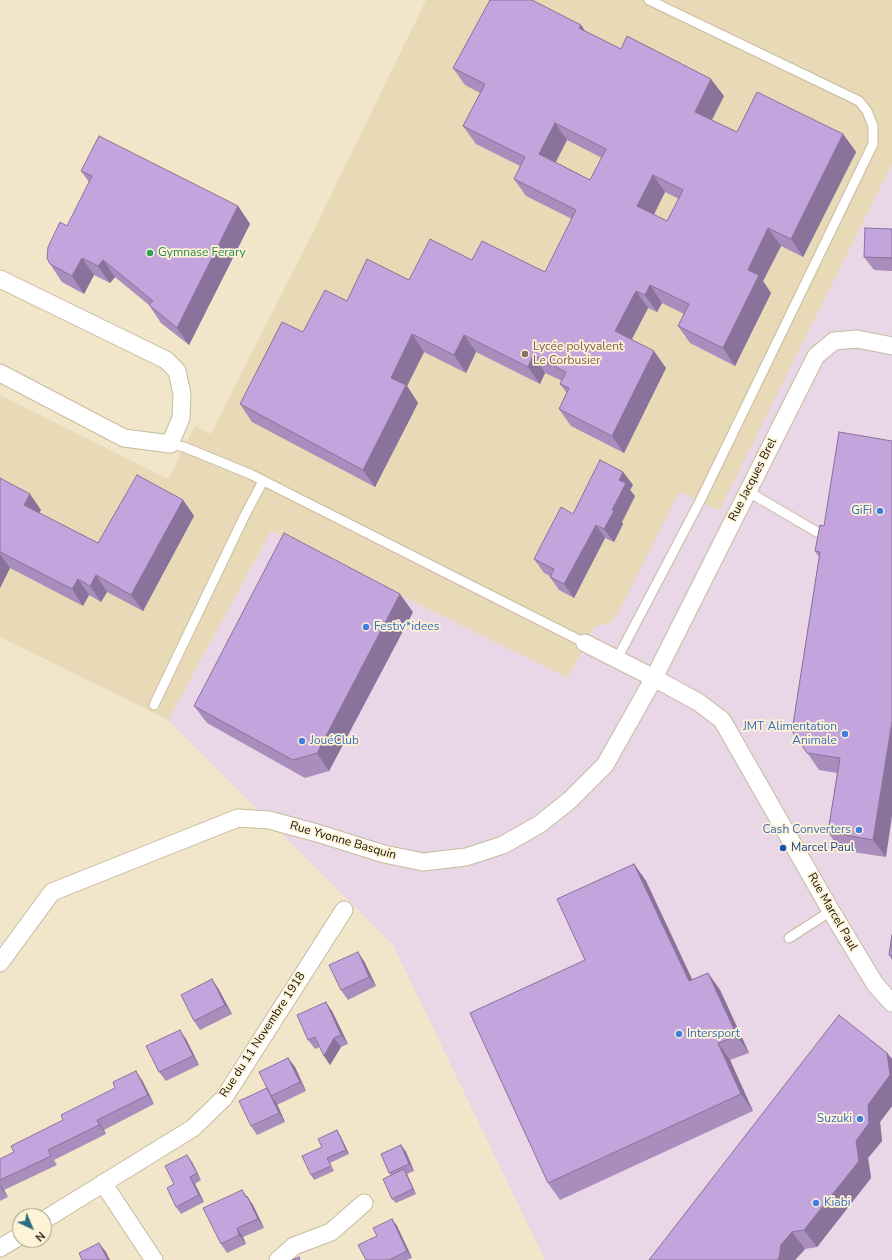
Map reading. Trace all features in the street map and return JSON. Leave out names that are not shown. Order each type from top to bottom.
[{"type":"street","points":[[0,279],[166,360],[177,371],[182,394],[182,418],[170,444],[124,438],[0,373]]},
{"type":"street","name":"Rue Jacques Brel","points":[[654,678],[816,356],[834,341],[857,339],[892,346]]},
{"type":"street","name":"Rue Marcel Paul","points":[[585,643],[698,702],[722,720],[831,911],[876,984],[892,1003]]},
{"type":"street","name":"Rue Yvonne Basquin","points":[[0,963],[52,892],[238,818],[269,820],[384,854],[423,862],[466,857],[503,845],[540,824],[570,800],[605,765],[654,678]]},
{"type":"street","name":"Rue du 11 Novembre 1918","points":[[52,1215],[193,1128],[224,1098],[344,910]]},
{"type":"street","points":[[103,1183],[154,1260]]},
{"type":"street","points":[[278,1260],[294,1246],[331,1232],[364,1203]]},
{"type":"street","points":[[0,1248],[12,1241]]},
{"type":"lane","points":[[617,660],[700,501],[873,144],[873,126],[867,111],[859,101],[649,0]]},
{"type":"lane","points":[[170,444],[184,447],[250,474],[585,643]]},
{"type":"lane","points":[[154,705],[244,517],[263,481]]},
{"type":"lane","points":[[747,491],[817,532]]},
{"type":"lane","points":[[789,938],[831,911]]},
{"type":"shaded area","name":"Lycée polyvalent Le Corbusier","points":[[426,0],[892,0],[892,164],[719,511],[679,492],[616,617],[608,624],[594,626],[568,678],[271,531],[168,720],[0,637],[0,395],[168,479],[195,426],[211,434],[313,232]]},
{"type":"shaded area","points":[[892,138],[892,1260],[545,1260],[393,945],[168,720],[271,531],[585,643]]},
{"type":"building","points":[[490,0],[532,0],[581,25],[579,28],[621,49],[627,36],[711,79],[695,112],[737,132],[757,92],[843,134],[791,239],[768,228],[748,270],[759,275],[723,348],[678,326],[689,304],[650,285],[645,295],[636,291],[615,331],[654,351],[612,436],[559,409],[569,388],[560,384],[566,372],[533,355],[528,367],[464,335],[454,355],[412,334],[391,378],[406,385],[363,470],[240,404],[282,322],[303,332],[325,290],[347,301],[367,259],[409,280],[430,239],[472,260],[482,241],[545,272],[576,210],[514,179],[525,157],[463,126],[485,84],[453,68]],"holes":[[[555,123],[606,149],[590,180],[539,154]],[[653,175],[683,190],[667,221],[637,206]]]},
{"type":"building","name":"Gymnase Ferary","points":[[99,136],[238,206],[177,328],[149,305],[153,301],[103,260],[98,266],[82,258],[72,276],[50,264],[47,258],[48,247],[60,222],[67,226],[92,176],[81,171]]},
{"type":"building","points":[[865,228],[892,229],[892,258],[864,257]]},
{"type":"building","points":[[839,432],[892,441],[892,721],[873,840],[828,832],[840,758],[807,753],[792,731],[820,552],[815,551],[820,525],[824,526]]},
{"type":"building","points":[[600,460],[623,472],[619,480],[626,483],[612,510],[614,511],[604,529],[596,525],[564,584],[550,577],[554,569],[534,559],[561,507],[573,514]]},
{"type":"building","points":[[137,475],[183,500],[131,595],[96,575],[90,586],[78,579],[72,589],[0,552],[0,478],[30,494],[24,505],[98,543]]},
{"type":"building","points":[[284,533],[400,594],[317,753],[293,760],[194,706]]},
{"type":"building","points":[[634,864],[689,981],[708,973],[737,1036],[718,1043],[741,1094],[548,1183],[470,1013],[585,960],[557,899]]},
{"type":"building","points":[[892,935],[892,956],[889,955]]},
{"type":"building","points":[[358,952],[369,977],[341,990],[329,965]]},
{"type":"building","points":[[212,979],[225,1005],[194,1021],[181,995]]},
{"type":"building","points":[[326,1002],[341,1035],[334,1038],[324,1056],[315,1037],[308,1040],[297,1015]]},
{"type":"building","points":[[839,1015],[887,1053],[890,1075],[868,1105],[869,1123],[856,1141],[859,1161],[804,1230],[792,1232],[781,1245],[779,1258],[777,1260],[649,1260]]},
{"type":"building","points":[[180,1030],[193,1056],[159,1072],[146,1046]]},
{"type":"building","points":[[288,1058],[300,1082],[271,1096],[259,1072]]},
{"type":"building","points":[[136,1071],[148,1095],[97,1120],[99,1125],[48,1150],[51,1156],[0,1180],[0,1159],[14,1152],[11,1146],[63,1120],[61,1115],[115,1088],[113,1082]]},
{"type":"building","points":[[267,1088],[279,1113],[251,1126],[239,1101]]},
{"type":"building","points":[[337,1130],[346,1150],[327,1158],[331,1166],[311,1175],[302,1156],[322,1147],[318,1139]]},
{"type":"building","points":[[401,1145],[409,1164],[389,1173],[381,1154]]},
{"type":"building","points":[[187,1155],[197,1173],[190,1177],[199,1195],[176,1207],[167,1188],[174,1184],[165,1166]]},
{"type":"building","points":[[404,1169],[413,1189],[392,1199],[383,1179]]},
{"type":"building","points":[[242,1190],[246,1197],[247,1196],[258,1219],[237,1228],[239,1235],[221,1244],[203,1208]]},
{"type":"building","points":[[392,1219],[407,1251],[389,1260],[366,1260],[358,1245],[377,1236],[373,1228]]},
{"type":"building","points":[[99,1243],[108,1260],[82,1260],[79,1253]]},
{"type":"building","points":[[299,1257],[300,1260],[292,1260]]},
{"type":"place","name":"Gymnase Ferary","points":[[150,253]]},
{"type":"place","name":"Lycée polyvalent Le Corbusier","points":[[525,354]]},
{"type":"place","name":"GiFi","points":[[880,511]]},
{"type":"place","name":"Festiv*idees","points":[[366,627]]},
{"type":"place","name":"JMT Alimentation Animale","points":[[845,734]]},
{"type":"place","name":"JouéClub","points":[[302,741]]},
{"type":"place","name":"Cash Converters","points":[[859,830]]},
{"type":"place","name":"Marcel Paul","points":[[783,848]]},
{"type":"place","name":"Intersport","points":[[679,1034]]},
{"type":"place","name":"Suzuki","points":[[860,1119]]},
{"type":"place","name":"Kiabi","points":[[816,1203]]}]
